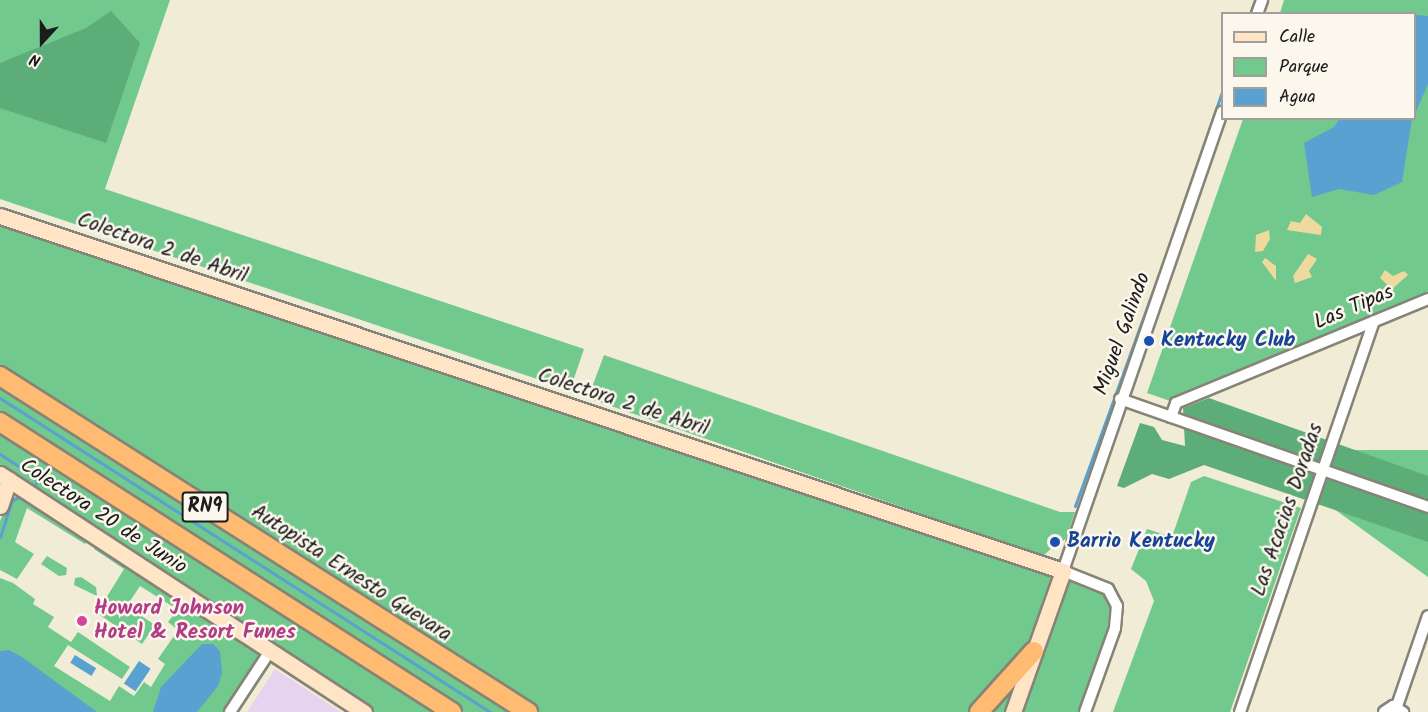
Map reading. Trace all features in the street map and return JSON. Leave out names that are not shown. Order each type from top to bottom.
[{"type":"highway","name":"Autopista Ernesto Guevara","points":[[0,376],[528,712]]},
{"type":"highway","name":"RN9","points":[[0,422],[452,712]]},
{"type":"highway","points":[[979,712],[1034,651]]},
{"type":"street","name":"Miguel Galindo","points":[[1063,571],[1120,399],[1221,115]]},
{"type":"street","name":"Colectora 2 de Abril","points":[[0,216],[1063,571],[1107,589],[1117,606],[1115,628],[1085,712]]},
{"type":"street","name":"Las Tipas","points":[[1171,417],[1176,403],[1428,298]]},
{"type":"street","name":"Las Acacias Doradas","points":[[1240,712],[1374,321]]},
{"type":"street","points":[[1120,399],[1428,507]]},
{"type":"street","points":[[0,506],[4,477]]},
{"type":"street","name":"Colectora 20 de Junio","points":[[4,477],[364,712]]},
{"type":"street","points":[[1012,712],[1063,571]]},
{"type":"street","points":[[1384,712],[1400,709],[1428,616]]},
{"type":"street","points":[[230,712],[270,651]]},
{"type":"shaded area","points":[[275,669],[341,712],[247,712]]},
{"type":"green space","points":[[0,0],[170,0],[105,189],[584,349],[570,390],[0,199]]},
{"type":"green space","points":[[1284,0],[1428,0],[1428,299],[1176,403],[1147,393],[1243,120],[1416,120],[1416,12],[1280,12]]},
{"type":"green space","points":[[111,11],[140,43],[106,143],[0,108],[0,63],[86,28]]},
{"type":"green space","points":[[0,216],[1098,583],[1117,606],[1085,712],[364,712],[0,474]]},
{"type":"green space","points":[[604,355],[1060,512],[1075,512],[1066,539],[1061,542],[1057,536],[1049,542],[1053,547],[1043,556],[588,398]]},
{"type":"green space","points":[[1209,398],[1428,476],[1428,542],[1204,465],[1169,479],[1152,474],[1124,488],[1117,486],[1140,423],[1154,427],[1162,440],[1185,446],[1183,408]]},
{"type":"green space","points":[[1342,450],[1428,450],[1428,499]]},
{"type":"green space","points":[[1204,476],[1301,508],[1230,712],[1113,712],[1154,601],[1146,581],[1131,569],[1147,529],[1172,537],[1191,482]]},
{"type":"green space","points":[[17,496],[88,539],[85,544],[27,508],[15,542],[34,554],[17,579],[0,570],[0,521],[8,502]]},
{"type":"green space","points":[[1319,498],[1428,518],[1428,577]]},
{"type":"green space","points":[[97,545],[262,653],[224,712],[0,712],[0,578],[13,583],[35,599],[33,604],[54,617],[48,627],[71,642],[78,632],[130,667],[122,679],[68,645],[54,666],[110,701],[119,686],[134,696],[144,682],[151,687],[165,664],[158,659],[178,630],[168,622],[181,606],[176,603],[172,606],[140,586],[128,604],[100,608],[124,569],[94,549]]},
{"type":"green space","points":[[47,556],[67,568],[66,575],[59,576],[41,564]]},
{"type":"green space","points":[[81,577],[96,587],[97,596],[74,585],[75,578]]},
{"type":"green space","points":[[128,607],[155,625],[142,644],[97,613]]},
{"type":"sand","points":[[1306,214],[1322,227],[1321,235],[1287,230],[1291,221],[1300,223]]},
{"type":"sand","points":[[1269,230],[1270,239],[1263,251],[1255,252],[1256,235]]},
{"type":"sand","points":[[1308,254],[1317,259],[1309,271],[1312,277],[1295,283],[1293,276]]},
{"type":"sand","points":[[1265,258],[1276,266],[1276,281],[1262,262]]},
{"type":"sand","points":[[1385,270],[1393,276],[1404,271],[1408,275],[1392,289],[1380,278]]},
{"type":"water","points":[[1416,15],[1428,16],[1428,84],[1416,112]]},
{"type":"water","points":[[1339,120],[1412,120],[1402,182],[1374,195],[1339,189],[1312,197],[1304,143],[1334,127]]},
{"type":"water","points":[[202,644],[213,644],[220,651],[222,673],[218,686],[197,712],[153,712],[161,687]]},
{"type":"water","points":[[9,650],[97,712],[0,712],[0,651]]},
{"type":"water","points":[[75,655],[96,668],[91,676],[70,663]]},
{"type":"water","points":[[139,661],[151,669],[136,691],[124,683]]},
{"type":"waterway","points":[[1251,12],[1255,0]]},
{"type":"waterway","points":[[1172,237],[1221,95]]},
{"type":"waterway","points":[[1075,506],[1168,249]]},
{"type":"waterway","points":[[0,398],[490,712]]},
{"type":"waterway","points":[[0,454],[35,477],[37,482],[32,488]]},
{"type":"waterway","points":[[0,537],[12,501],[18,497],[24,500]]},
{"type":"place","name":"Kentucky Club","points":[[1149,341]]},
{"type":"place","name":"Barrio Kentucky","points":[[1055,542]]},
{"type":"place","name":"Howard Johnson Hotel & Resort Funes","points":[[82,621]]}]
